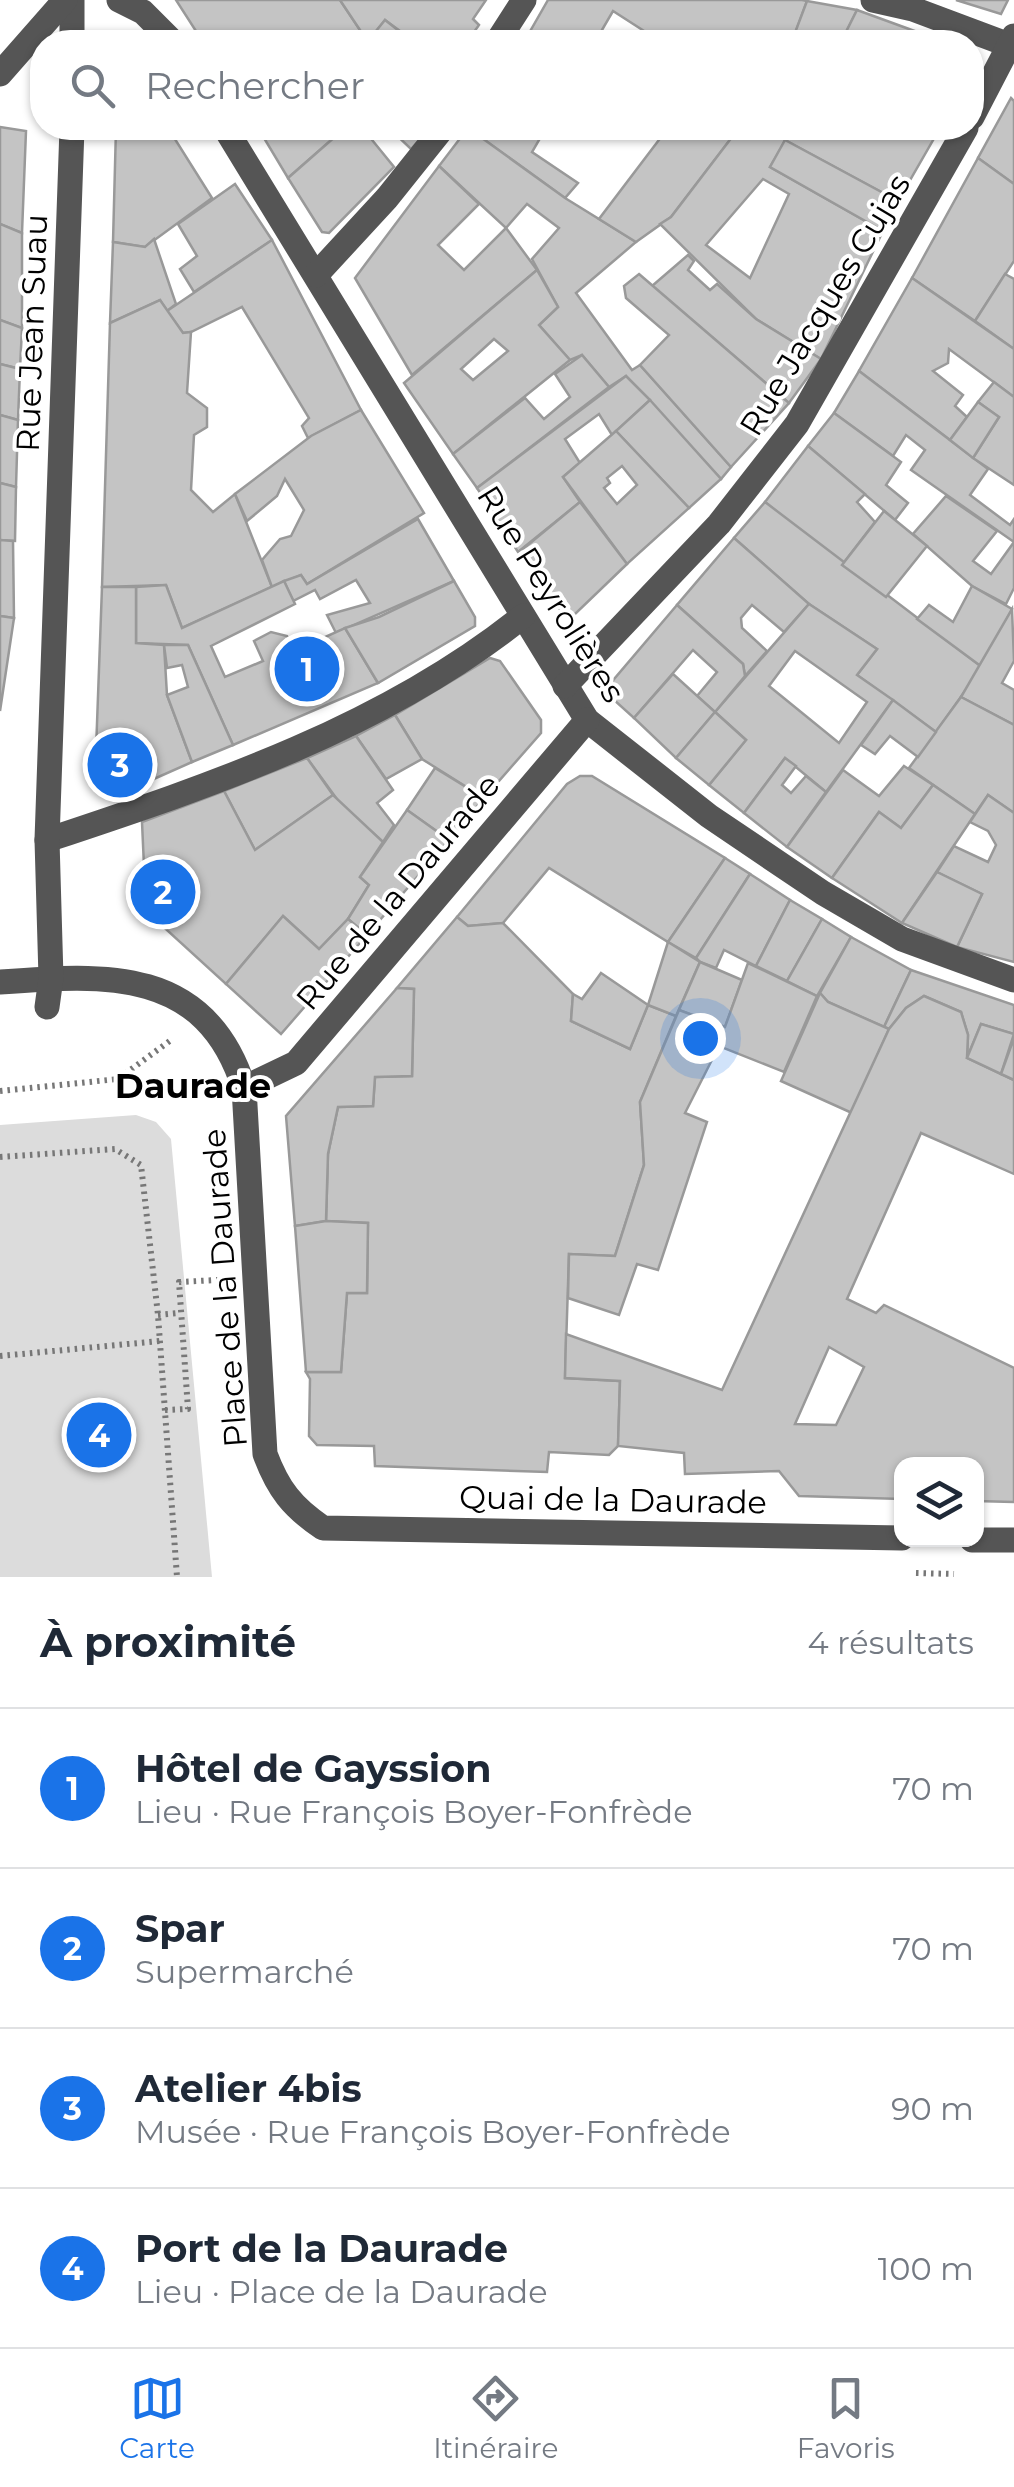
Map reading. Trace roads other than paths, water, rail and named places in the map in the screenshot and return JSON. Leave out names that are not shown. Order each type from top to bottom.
[{"type":"street","points":[[68,0],[71,30]]},
{"type":"street","points":[[40,30],[68,0]]},
{"type":"street","points":[[119,0],[142,12],[161,30]]},
{"type":"street","points":[[505,30],[524,0]]},
{"type":"street","points":[[872,0],[980,30]]},
{"type":"street","points":[[984,31],[1012,40],[984,94]]},
{"type":"street","points":[[0,74],[30,41]]},
{"type":"street","name":"Rue Jean Suau","points":[[47,840],[72,140]]},
{"type":"street","name":"Rue Peyrolières","points":[[232,140],[587,720],[709,816],[823,893],[902,939],[1014,980]]},
{"type":"street","points":[[316,275],[387,198],[433,140]]},
{"type":"street","name":"Rue Jacques Cujas","points":[[564,686],[719,524],[798,424],[959,140]]},
{"type":"street","points":[[47,1007],[51,978],[47,840],[187,792],[357,722],[473,656],[523,616]]},
{"type":"street","name":"Rue de la Daurade","points":[[244,1088],[296,1063],[587,720]]},
{"type":"street","name":"Place de la Daurade","points":[[0,982],[51,978],[136,981],[186,1002],[222,1038],[235,1058],[244,1088],[265,1454],[277,1486],[296,1510],[323,1528]]},
{"type":"street","name":"Quai de la Daurade","points":[[323,1528],[894,1538]]},
{"type":"street","points":[[984,1540],[1014,1540]]},
{"type":"place","name":"Hôtel de Gayssion","points":[[307,669]]},
{"type":"place","name":"Atelier 4bis","points":[[120,765]]},
{"type":"place","name":"Spar","points":[[163,892]]},
{"type":"place","name":"Port de la Daurade","points":[[99,1435]]},
{"type":"district","name":"Daurade","points":[[193,1086]]}]
